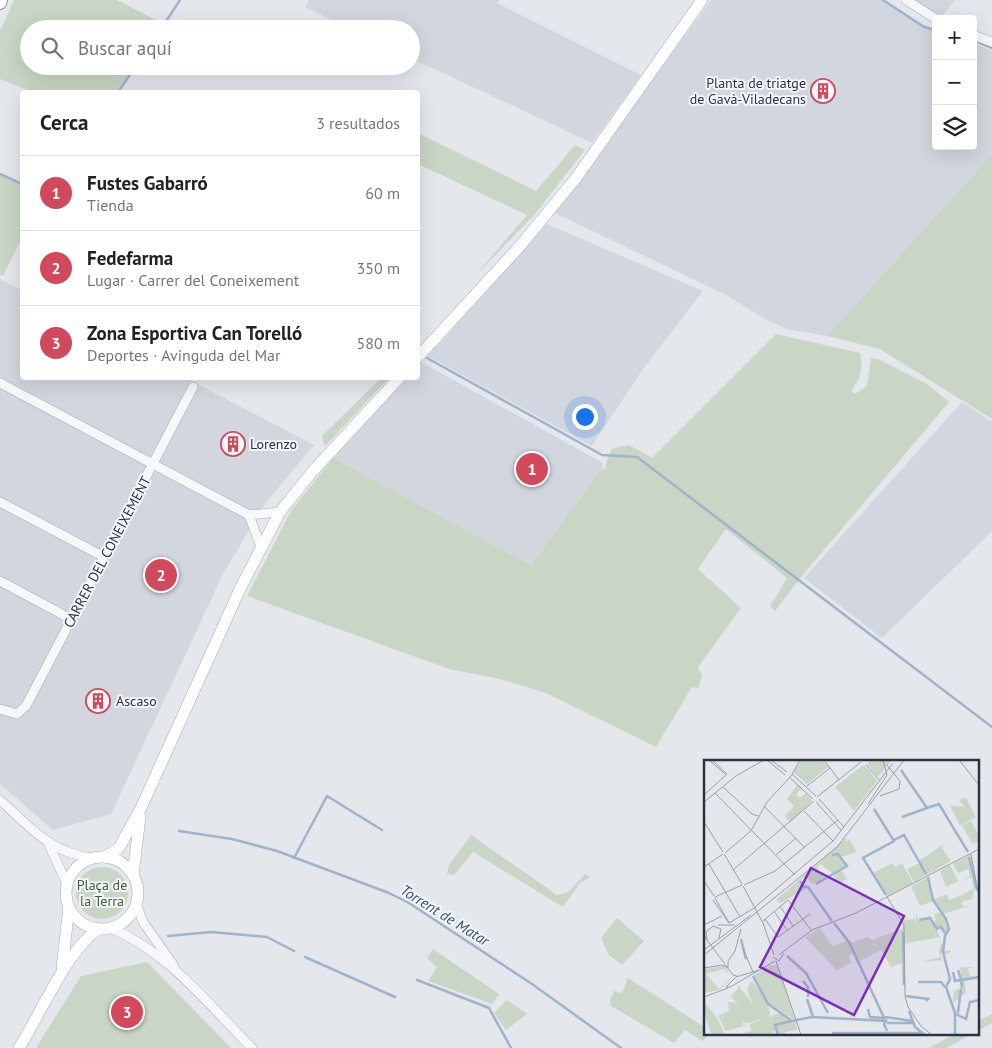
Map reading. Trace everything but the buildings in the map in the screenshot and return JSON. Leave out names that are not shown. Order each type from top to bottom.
[{"type":"main road","points":[[420,355],[520,246],[576,178],[702,0]]},
{"type":"main road","points":[[105,857],[119,848],[141,808],[261,547],[280,512],[312,472],[397,380]]},
{"type":"main road","points":[[19,1048],[61,974],[86,938],[127,919],[136,903],[138,890],[133,875],[141,808]]},
{"type":"main road","points":[[61,974],[69,907],[66,896],[67,884],[76,868],[92,858],[105,857],[121,863],[133,875]]},
{"type":"main road","points":[[69,907],[80,921],[105,928]]},
{"type":"street","points":[[906,0],[932,16]]},
{"type":"street","points":[[977,36],[992,42]]},
{"type":"street","points":[[0,383],[249,515],[280,512]]},
{"type":"street","name":"CARRER DEL CONEIXEMENT","points":[[0,709],[16,714],[26,706],[193,387]]},
{"type":"street","points":[[0,502],[104,557]]},
{"type":"street","points":[[249,515],[261,547]]},
{"type":"street","points":[[0,582],[71,619]]},
{"type":"street","points":[[0,800],[50,845],[67,854],[92,858]]},
{"type":"street","points":[[50,845],[67,884]]},
{"type":"street","points":[[136,903],[143,922],[183,978]]},
{"type":"street","points":[[105,928],[147,948],[183,978],[252,1048]]},
{"type":"shaded area","points":[[309,0],[499,0],[497,3],[641,75],[592,143],[420,62],[420,20],[332,20],[305,7]]},
{"type":"shaded area","points":[[711,0],[883,0],[932,30],[932,150],[977,150],[977,45],[992,51],[992,154],[827,336],[787,329],[765,319],[728,296],[555,213]]},
{"type":"shaded area","points":[[912,0],[955,0],[943,15],[934,15]]},
{"type":"shaded area","points":[[547,224],[703,291],[643,369],[592,446],[428,356]]},
{"type":"shaded area","points":[[0,279],[20,290],[20,380],[190,380],[314,445],[264,505],[223,574],[111,814],[53,830],[0,784]]},
{"type":"shaded area","points":[[421,362],[603,463],[602,468],[531,565],[333,458],[405,380],[420,380]]},
{"type":"shaded area","points":[[962,402],[992,422],[992,531],[882,638],[804,578]]},
{"type":"green space","points":[[14,0],[117,0],[156,20],[20,20],[20,75],[130,75],[118,90],[27,90],[0,79],[0,31]]},
{"type":"green space","points":[[420,134],[536,191],[575,145],[585,150],[535,214],[474,277],[527,215],[420,165]]},
{"type":"green space","points":[[992,154],[992,419],[880,349],[827,336]]},
{"type":"green space","points":[[0,174],[20,184],[20,242],[3,276],[0,275]]},
{"type":"green space","points":[[776,334],[860,353],[860,373],[851,391],[855,394],[867,386],[871,358],[878,359],[927,384],[949,402],[802,576],[775,611],[770,606],[787,578],[726,529],[698,569],[741,608],[698,667],[702,676],[698,688],[692,687],[656,747],[546,693],[500,679],[449,669],[247,596],[291,511],[333,458],[531,565],[602,468],[604,470],[611,449],[629,445],[652,458]]},
{"type":"green space","points":[[379,380],[387,380],[325,446],[322,436]]},
{"type":"green space","points":[[471,835],[557,895],[568,892],[585,874],[590,877],[580,883],[563,907],[473,852],[454,875],[447,874],[449,865]]},
{"type":"green space","name":"Plaça de la Terra","points":[[102,867],[112,869],[120,875],[126,883],[128,893],[126,903],[120,911],[112,917],[102,919],[92,917],[84,911],[78,903],[76,893],[78,883],[84,875],[92,869]]},
{"type":"green space","points":[[617,918],[644,941],[622,965],[609,955],[601,938]]},
{"type":"green space","points":[[433,949],[499,994],[492,1004],[428,981],[437,967],[427,958]]},
{"type":"green space","points":[[147,962],[231,1048],[36,1048],[81,976]]},
{"type":"green space","points":[[628,978],[704,1027],[704,1036],[708,1036],[702,1041],[685,1030],[674,1043],[611,1006],[610,1000],[614,991],[622,993]]},
{"type":"green space","points":[[507,1000],[527,1014],[506,1030],[494,1013]]},
{"type":"green space","points":[[992,1014],[992,1023],[980,1030],[980,1020]]},
{"type":"green space","points":[[950,1036],[968,1036],[946,1048],[929,1048]]},
{"type":"waterway","points":[[167,20],[180,0]]},
{"type":"waterway","points":[[883,0],[924,27],[932,29]]},
{"type":"waterway","points":[[977,42],[992,48]]},
{"type":"waterway","points":[[119,90],[130,75]]},
{"type":"waterway","points":[[0,174],[20,183]]},
{"type":"waterway","points":[[427,358],[602,455],[637,457],[992,727]]},
{"type":"waterway","points":[[294,858],[327,796],[382,830]]},
{"type":"waterway","name":"Torrent de Matar","points":[[179,831],[232,839],[277,851],[389,893],[409,903],[532,984],[621,1048]]},
{"type":"waterway","points":[[168,936],[211,932],[267,937],[294,951]]},
{"type":"waterway","points":[[305,957],[395,997]]},
{"type":"waterway","points":[[417,980],[489,1008],[511,1048]]},
{"type":"place","name":"Planta de triatge de Gavà-Viladecans","points":[[823,91]]},
{"type":"place","name":"Lorenzo","points":[[233,444]]},
{"type":"place","name":"Fustes Gabarró","points":[[532,469]]},
{"type":"place","name":"Fedefarma","points":[[161,575]]},
{"type":"place","name":"Ascaso","points":[[98,701]]},
{"type":"place","name":"Zona Esportiva Can Torelló","points":[[127,1012]]}]
